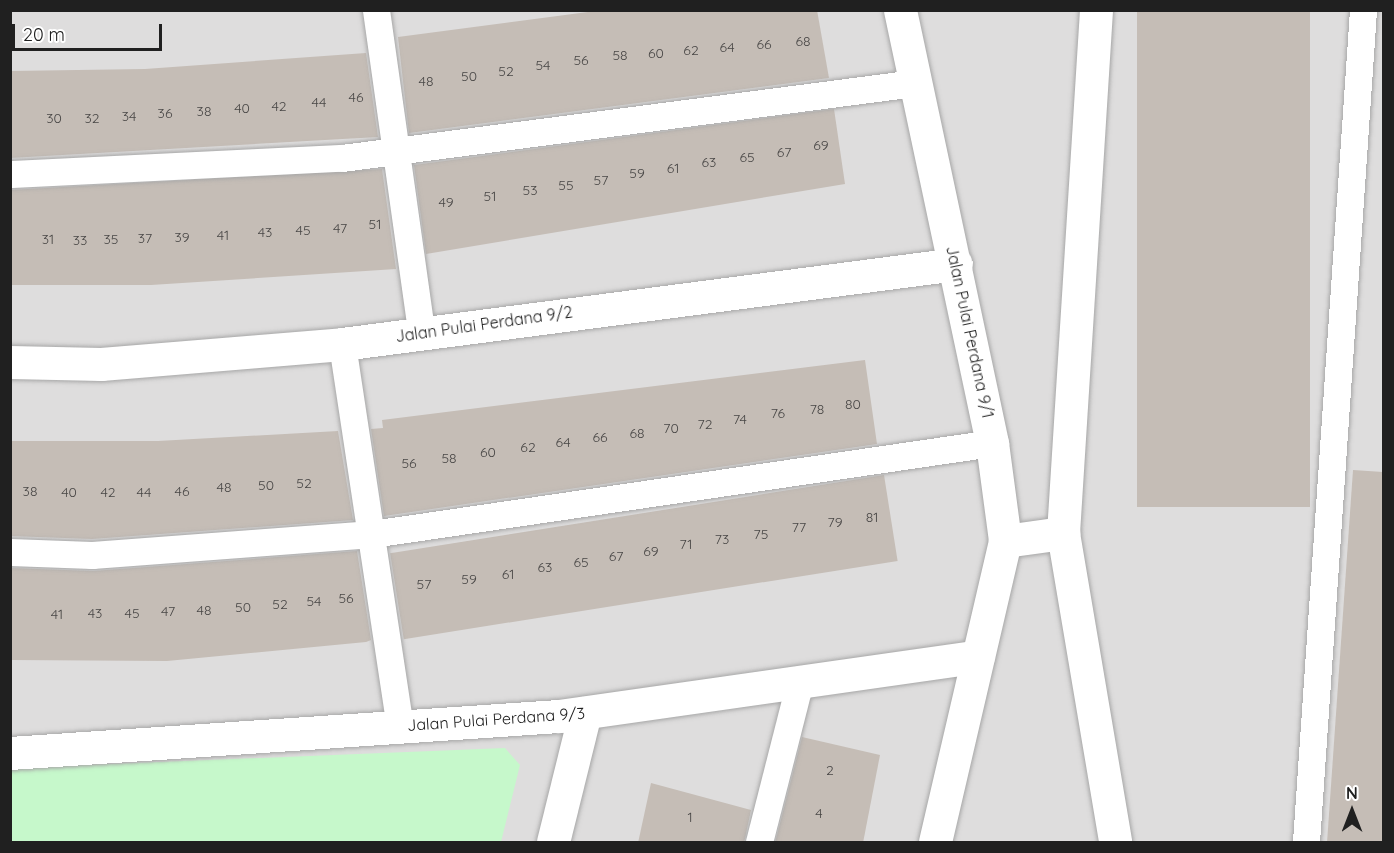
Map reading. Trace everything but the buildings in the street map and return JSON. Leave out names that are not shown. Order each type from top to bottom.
[{"type":"street","name":"Jalan Pulai Perdana 9/1","points":[[900,10],[956,264],[992,443],[1005,541],[935,843]]},
{"type":"street","points":[[1096,10],[1063,533],[1114,843]]},
{"type":"street","name":"Jalan Pulai Perdana 9/2","points":[[10,362],[101,364],[342,344],[421,331],[956,264]]},
{"type":"street","points":[[1005,541],[1063,533]]},
{"type":"street","name":"Jalan Pulai Perdana 9/3","points":[[10,753],[585,713],[978,656]]},
{"type":"street","points":[[553,843],[585,713]]},
{"type":"lane","points":[[376,10],[421,331]]},
{"type":"lane","points":[[1306,843],[1363,10]]},
{"type":"lane","points":[[10,174],[342,158],[394,147],[915,83]]},
{"type":"lane","points":[[342,344],[400,726]]},
{"type":"lane","points":[[10,552],[92,555],[372,534],[992,443]]},
{"type":"lane","points":[[759,843],[801,681]]},
{"type":"shaded area","points":[[11,11],[1383,11],[1383,842],[11,842]]},
{"type":"green space","points":[[505,748],[520,765],[501,842],[11,842],[10,768]]}]
